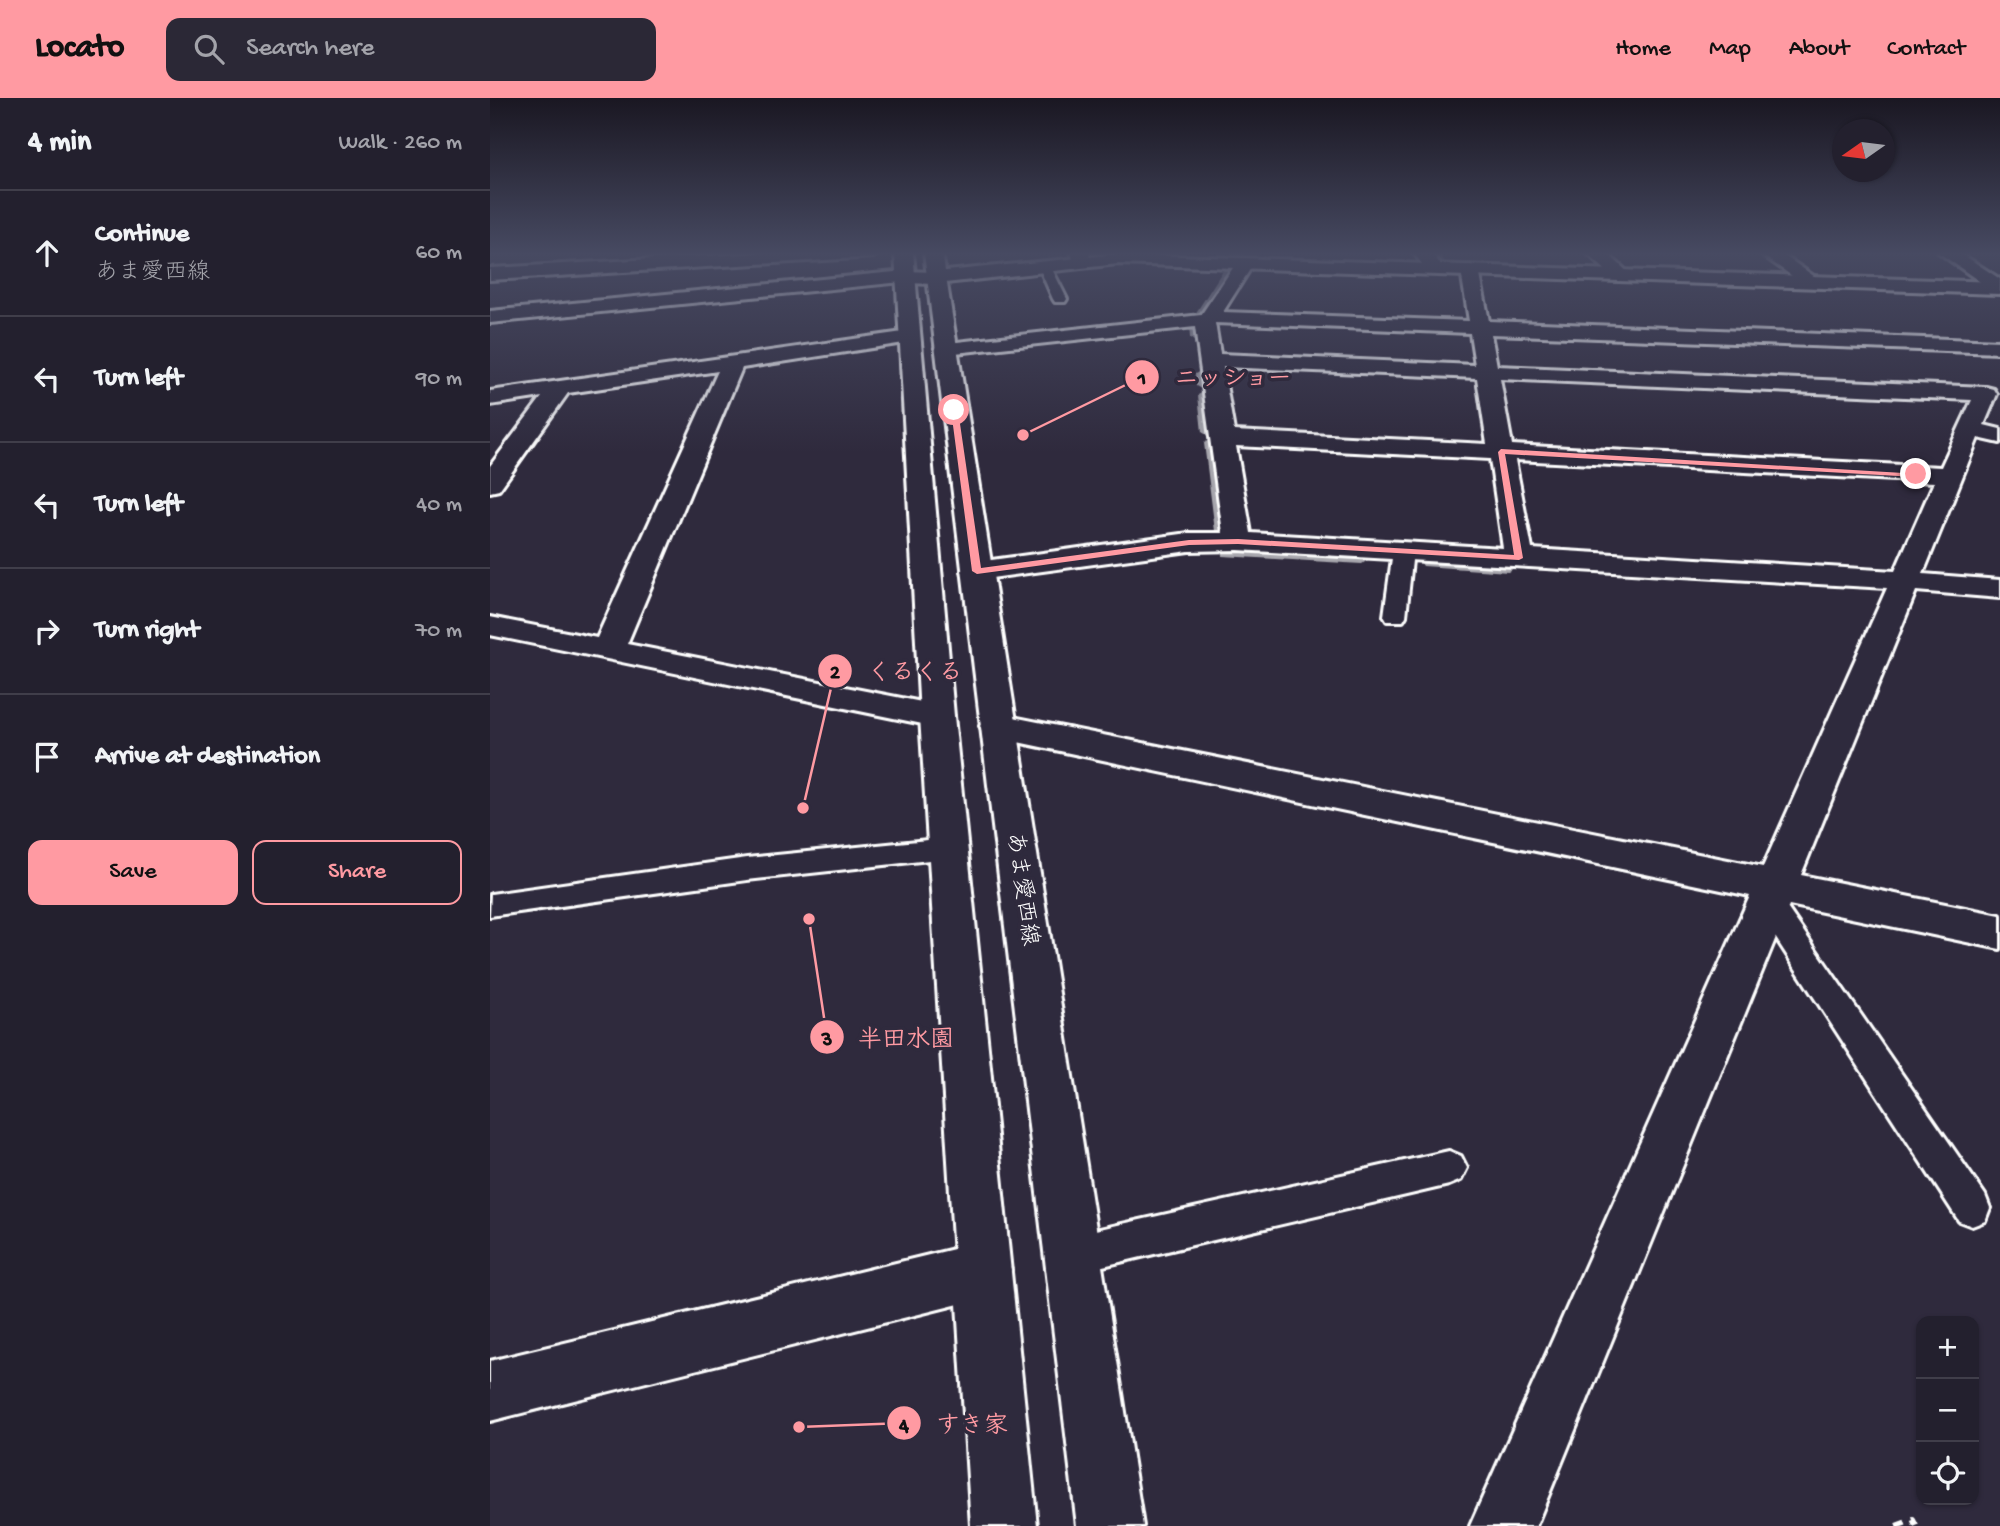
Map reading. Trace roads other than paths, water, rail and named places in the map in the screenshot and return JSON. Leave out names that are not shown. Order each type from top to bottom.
[{"type":"street","name":"あま愛西線","points":[[925,319],[937,716],[1004,1526]]},
{"type":"street","points":[[490,398],[733,362],[1201,319]]},
{"type":"street","points":[[1208,319],[1211,360],[1238,541]]},
{"type":"street","points":[[1227,319],[2000,348]]},
{"type":"street","points":[[1479,319],[1519,558]]},
{"type":"street","name":"あま愛西線","points":[[928,343],[977,571],[1110,1526]]},
{"type":"street","points":[[1211,360],[1487,372],[1988,409],[1950,475],[1503,1526]]},
{"type":"street","points":[[608,650],[733,362]]},
{"type":"street","points":[[490,484],[561,387]]},
{"type":"street","points":[[1222,438],[1950,475]]},
{"type":"street","points":[[977,571],[1189,542],[1238,541],[1905,580],[2000,589]]},
{"type":"street","points":[[1962,586],[2000,614]]},
{"type":"street","points":[[490,626],[937,716]]},
{"type":"street","points":[[998,726],[1772,894],[2000,932]]},
{"type":"street","points":[[490,1391],[983,1270]]},
{"type":"lane","points":[[1395,616],[1403,551]]},
{"type":"lane","points":[[491,905],[747,869],[948,848]]},
{"type":"lane","points":[[1772,894],[1972,1208]]},
{"type":"lane","points":[[1073,1254],[1449,1168]]},
{"type":"waterway","points":[[1193,325],[1194,338]]},
{"type":"waterway","points":[[1196,349],[1197,357]]},
{"type":"waterway","points":[[1200,374],[1201,386]]},
{"type":"waterway","points":[[1203,395],[1207,432]]},
{"type":"waterway","points":[[1209,443],[1221,531]]},
{"type":"waterway","points":[[1226,553],[1362,560]]},
{"type":"waterway","points":[[1427,563],[1508,568]]},
{"type":"place","name":"ニッショー","points":[[1023,435]]},
{"type":"place","name":"くるくる","points":[[803,808]]},
{"type":"place","name":"半田水園","points":[[809,919]]},
{"type":"place","name":"すき家","points":[[799,1427]]}]
